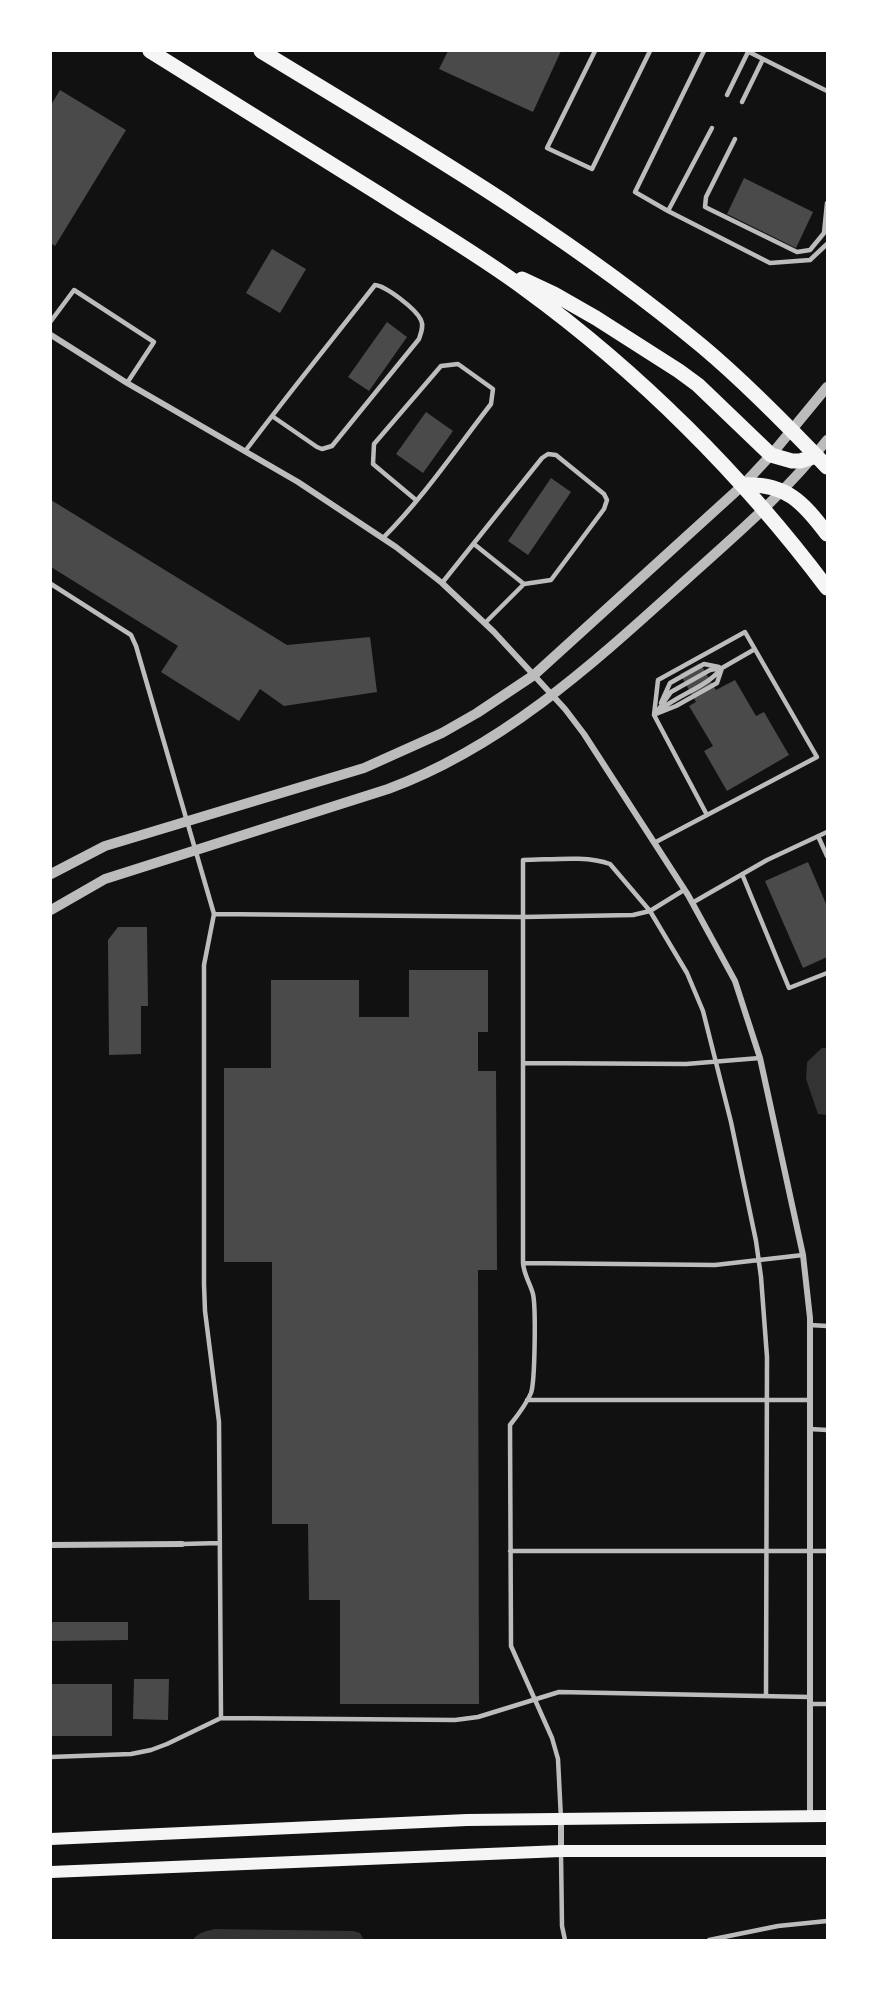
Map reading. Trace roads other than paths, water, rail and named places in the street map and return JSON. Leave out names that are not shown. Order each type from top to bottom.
[{"type":"main road","points":[[150,51],[503,273],[568,322],[621,367],[708,448],[743,485],[827,588]]},
{"type":"main road","points":[[261,51],[549,232],[614,278],[703,347],[749,389],[827,467]]},
{"type":"main road","points":[[503,273],[537,285],[570,302],[663,360],[698,385],[771,455],[792,461],[816,456]]},
{"type":"main road","points":[[743,485],[764,486],[783,491],[802,504],[827,534]]},
{"type":"main road","points":[[51,1839],[467,1820],[827,1816]]},
{"type":"main road","points":[[51,1872],[561,1851],[827,1851]]},
{"type":"street","points":[[51,335],[127,383],[246,450],[331,502],[383,538],[442,584],[485,623],[585,734],[692,903],[735,981],[760,1058],[803,1255],[810,1325],[810,1817]]},
{"type":"street","points":[[51,874],[105,846],[364,768],[460,723],[503,698],[534,675],[743,485],[827,387]]},
{"type":"street","points":[[51,910],[105,879],[372,795],[424,775],[486,742],[551,695],[622,637],[764,510],[816,456],[827,440]]},
{"type":"street","points":[[51,1545],[182,1544]]},
{"type":"street","points":[[561,1819],[561,1851]]},
{"type":"lane","points":[[595,51],[547,148],[592,169],[650,51]]},
{"type":"lane","points":[[704,51],[635,192],[770,263],[810,260],[827,244]]},
{"type":"lane","points":[[727,95],[748,51],[827,91]]},
{"type":"lane","points":[[742,102],[763,59]]},
{"type":"lane","points":[[669,211],[712,128]]},
{"type":"lane","points":[[735,139],[706,197],[705,207],[797,252],[810,250],[824,233],[827,203]]},
{"type":"lane","points":[[246,450],[272,416],[375,285],[381,286],[410,307],[421,319],[422,330],[419,339],[332,446],[322,449],[317,447],[272,416]]},
{"type":"lane","points":[[51,321],[74,290],[154,342],[127,383]]},
{"type":"lane","points":[[383,538],[416,500],[491,404],[493,389],[458,364],[441,366],[374,444],[373,464],[416,500]]},
{"type":"lane","points":[[442,584],[542,458],[548,454],[556,455],[604,494],[607,501],[604,508],[551,580],[524,584],[485,623]]},
{"type":"lane","points":[[474,544],[524,584]]},
{"type":"lane","points":[[51,584],[131,635],[214,914],[204,965],[204,1284],[205,1311],[219,1422],[221,1718]]},
{"type":"lane","points":[[654,843],[817,757],[745,632],[658,680],[654,715],[707,815]]},
{"type":"lane","points":[[654,715],[671,692],[710,670],[722,668],[755,649]]},
{"type":"lane","points":[[654,715],[670,683],[704,664],[722,668]]},
{"type":"lane","points":[[654,715],[676,706],[717,683],[722,668]]},
{"type":"lane","points":[[692,903],[767,860],[827,832]]},
{"type":"lane","points":[[818,836],[827,856]]},
{"type":"lane","points":[[561,1819],[558,1758],[552,1738],[511,1646],[510,1425],[532,1391],[535,1311],[533,1292],[524,1274],[523,1263],[523,860],[601,860],[610,864],[650,911],[676,953],[705,1015],[759,1261],[765,1312],[768,1400],[766,1695]]},
{"type":"lane","points":[[742,874],[789,988],[827,973]]},
{"type":"lane","points":[[214,914],[523,917],[633,915],[650,911],[684,890]]},
{"type":"lane","points":[[523,1063],[686,1064],[760,1058]]},
{"type":"lane","points":[[523,1263],[715,1265],[803,1255]]},
{"type":"lane","points":[[810,1325],[827,1326]]},
{"type":"lane","points":[[527,1401],[810,1400]]},
{"type":"lane","points":[[810,1429],[827,1430]]},
{"type":"lane","points":[[182,1544],[220,1544]]},
{"type":"lane","points":[[510,1551],[827,1551]]},
{"type":"lane","points":[[51,1757],[131,1754],[151,1750],[221,1718],[455,1720],[478,1717],[559,1692],[766,1695],[827,1704]]},
{"type":"lane","points":[[561,1851],[562,1926],[565,1940]]},
{"type":"lane","points":[[709,1940],[778,1926],[827,1921]]}]
